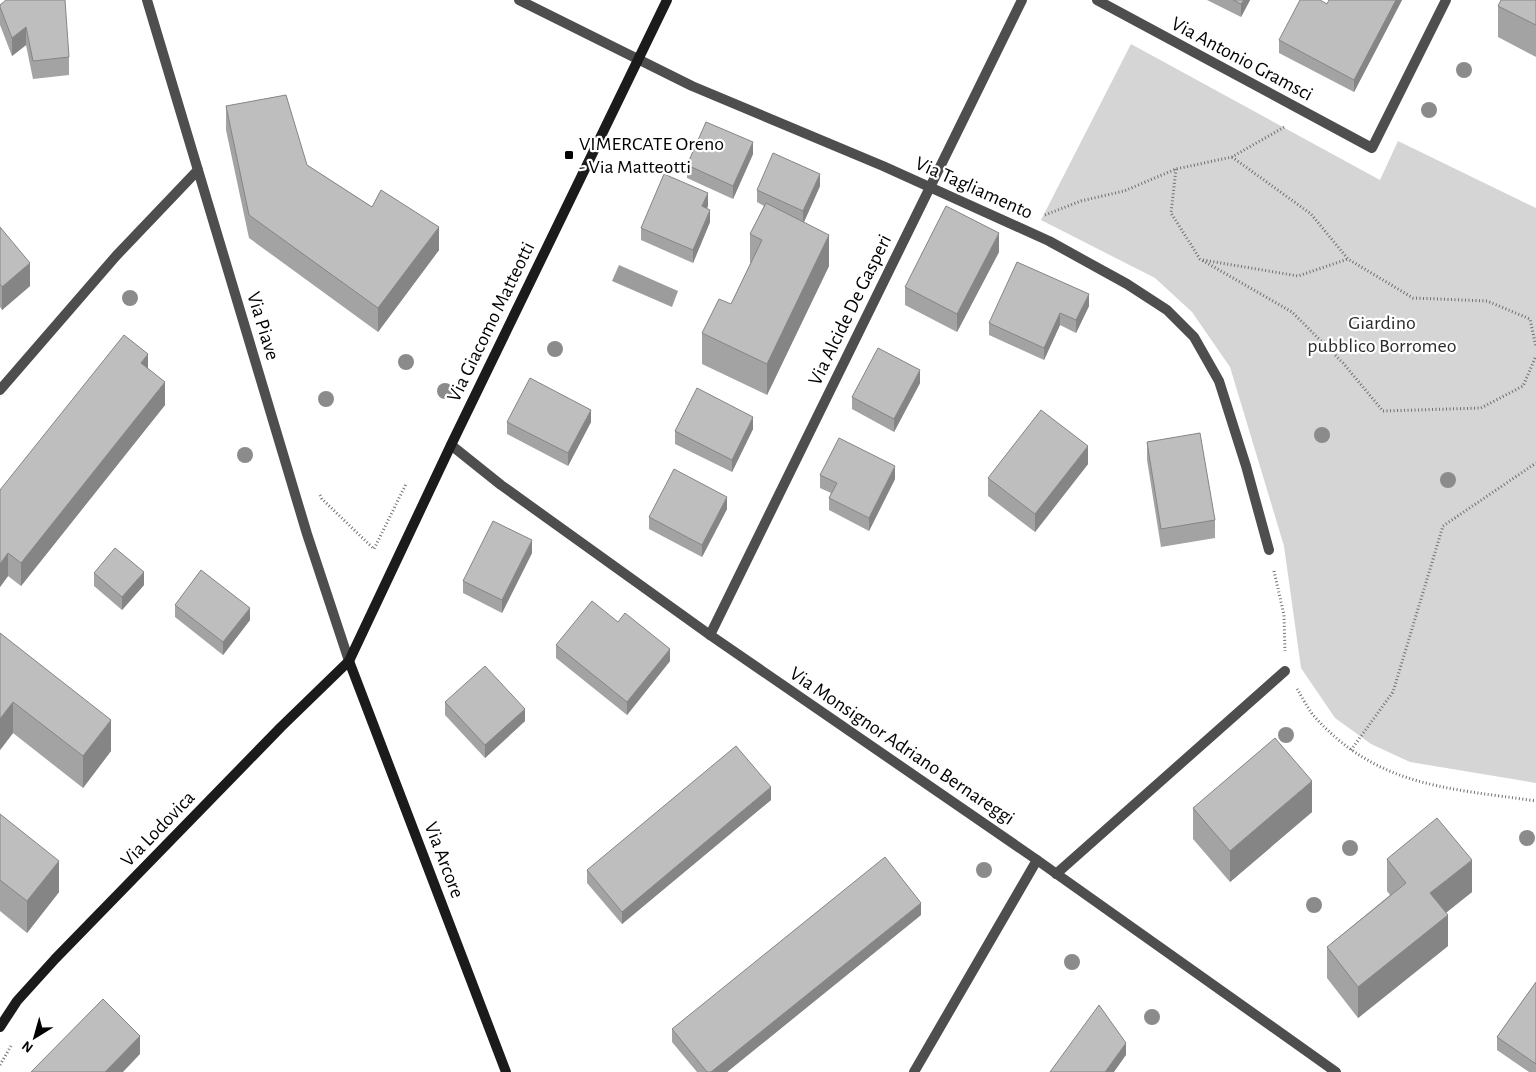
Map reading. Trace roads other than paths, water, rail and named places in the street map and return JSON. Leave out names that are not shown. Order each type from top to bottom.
[{"type":"street","name":"Via Piave","points":[[148,0],[307,534],[349,661]]},
{"type":"street","name":"Via Tagliamento","points":[[519,0],[692,86],[930,187],[1049,241],[1127,284],[1168,310],[1194,337],[1219,381],[1270,550]]},
{"type":"street","name":"Via Giacomo Matteotti","points":[[349,661],[451,445],[667,0]]},
{"type":"street","name":"Via Alcide De Gasperi","points":[[710,635],[1022,0]]},
{"type":"street","name":"Via Antonio Gramsci","points":[[1097,0],[1372,148],[1446,0]]},
{"type":"street","points":[[0,390],[116,256],[198,170]]},
{"type":"street","name":"Via Monsignor Adriano Bernareggi","points":[[451,445],[500,485],[710,635],[1037,860],[1336,1072]]},
{"type":"street","name":"Via Lodovica","points":[[0,1028],[17,1000],[55,959],[349,661]]},
{"type":"street","name":"Via Arcore","points":[[349,661],[506,1072]]},
{"type":"street","points":[[1056,874],[1285,671]]},
{"type":"street","points":[[914,1072],[1037,860]]},
{"type":"place","name":"VIMERCATE Oreno - Via Matteotti","points":[[569,155]]},
{"type":"park label","name":"Giardino pubblico Borromeo","points":[[1382,334]]}]
